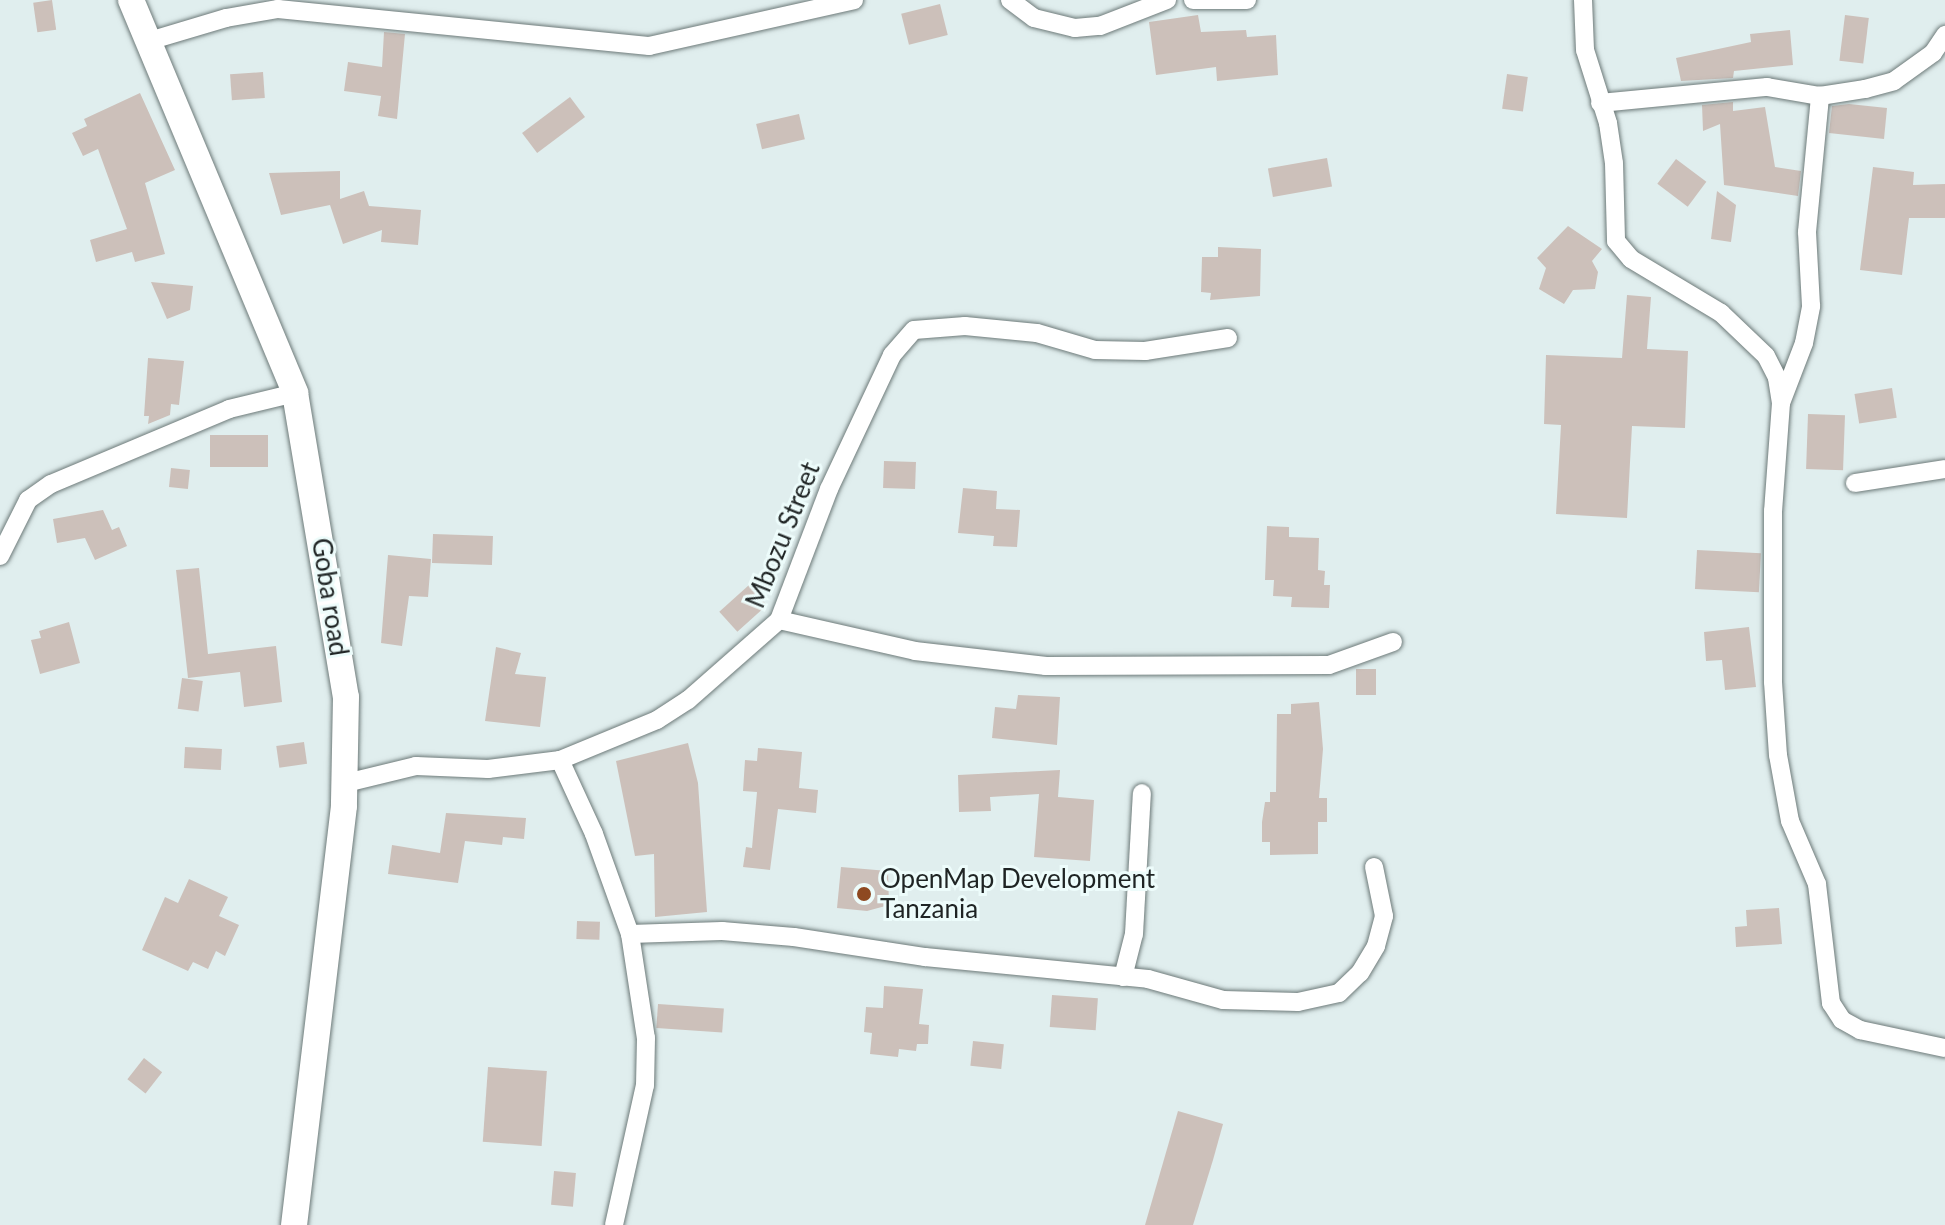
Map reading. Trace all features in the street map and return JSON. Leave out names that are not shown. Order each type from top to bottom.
[{"type":"street","name":"Goba road","points":[[131,0],[295,393],[346,697],[346,783],[294,1225]]},
{"type":"street","points":[[149,41],[226,18],[278,9],[649,46],[854,0]]},
{"type":"street","points":[[1010,0],[1034,18],[1075,28],[1100,26],[1167,0]]},
{"type":"street","points":[[1193,0],[1247,0]]},
{"type":"street","points":[[1583,0],[1585,50],[1614,163],[1616,241],[1631,259],[1721,313],[1766,356],[1781,403]]},
{"type":"street","points":[[1600,103],[1767,87],[1820,96],[1894,81],[1933,53],[1945,35]]},
{"type":"street","points":[[1820,96],[1807,232],[1811,306],[1804,343],[1781,403],[1773,511],[1773,682],[1778,755],[1790,821],[1817,884],[1831,1003],[1842,1020],[1860,1030],[1945,1048]]},
{"type":"street","name":"Mbozu Street","points":[[346,783],[416,766],[488,769],[560,760],[668,714],[741,658],[779,620],[829,489],[892,355],[914,330],[953,326],[1037,333],[1095,350],[1145,351],[1228,338]]},
{"type":"street","points":[[0,556],[28,500],[51,484],[229,409],[295,393]]},
{"type":"street","points":[[1855,483],[1945,469]]},
{"type":"street","points":[[779,620],[915,651],[1046,666],[1329,665],[1393,642]]},
{"type":"street","points":[[560,760],[594,834],[630,934],[646,1038],[645,1085],[614,1225]]},
{"type":"street","points":[[1123,977],[1134,934],[1142,793]]},
{"type":"street","points":[[630,934],[722,931],[794,937],[1123,977],[1223,1000],[1298,1002],[1339,993],[1360,973],[1376,946],[1384,916],[1374,867]]},
{"type":"building","points":[[52,0],[56,30],[37,32],[33,3]]},
{"type":"building","points":[[940,4],[948,35],[909,45],[901,14]]},
{"type":"building","points":[[1198,15],[1201,32],[1246,30],[1247,37],[1276,35],[1278,75],[1217,81],[1216,67],[1156,75],[1149,22]]},
{"type":"building","points":[[1845,15],[1869,18],[1863,64],[1839,61]]},
{"type":"building","points":[[1790,30],[1793,65],[1734,71],[1733,78],[1681,81],[1676,58],[1751,42],[1750,34]]},
{"type":"building","points":[[384,32],[405,34],[397,119],[378,116],[381,96],[344,91],[348,62],[382,67]]},
{"type":"building","points":[[263,72],[265,98],[232,100],[230,74]]},
{"type":"building","points":[[1507,74],[1528,77],[1523,112],[1502,109]]},
{"type":"building","points":[[140,93],[175,170],[145,183],[165,254],[135,262],[132,252],[96,262],[90,240],[127,229],[98,149],[83,156],[72,133],[87,126],[84,119]]},
{"type":"building","points":[[570,97],[585,117],[537,153],[522,133]]},
{"type":"building","points":[[1733,102],[1733,111],[1765,107],[1775,167],[1801,171],[1798,196],[1724,185],[1720,124],[1703,131],[1702,105]]},
{"type":"building","points":[[1849,104],[1887,108],[1884,139],[1829,133],[1832,106]]},
{"type":"building","points":[[799,114],[805,139],[762,149],[756,124]]},
{"type":"building","points":[[1327,158],[1332,187],[1273,197],[1268,168]]},
{"type":"building","points":[[1676,159],[1706,182],[1688,207],[1657,184]]},
{"type":"building","points":[[1873,167],[1914,172],[1913,185],[1945,184],[1945,218],[1909,218],[1902,275],[1860,270]]},
{"type":"building","points":[[340,171],[340,199],[364,191],[369,206],[421,210],[418,245],[381,242],[382,230],[343,244],[330,205],[281,215],[269,173]]},
{"type":"building","points":[[1717,191],[1736,205],[1731,242],[1711,239]]},
{"type":"building","points":[[1568,226],[1602,249],[1592,261],[1598,272],[1595,289],[1573,290],[1564,304],[1539,289],[1546,268],[1537,258]]},
{"type":"building","points":[[1218,247],[1261,249],[1260,296],[1210,300],[1211,293],[1201,292],[1202,257],[1218,257]]},
{"type":"building","points":[[151,282],[193,286],[190,310],[167,319]]},
{"type":"building","points":[[1627,295],[1651,297],[1647,349],[1688,351],[1685,428],[1632,426],[1627,518],[1556,514],[1561,425],[1544,424],[1546,355],[1622,358]]},
{"type":"building","points":[[148,358],[184,361],[179,405],[171,404],[170,415],[148,424],[149,416],[144,416]]},
{"type":"building","points":[[1892,388],[1897,418],[1859,424],[1854,394]]},
{"type":"building","points":[[1808,414],[1845,415],[1843,470],[1806,469]]},
{"type":"building","points":[[210,435],[268,435],[268,467],[210,467]]},
{"type":"building","points":[[884,461],[916,462],[915,489],[883,488]]},
{"type":"building","points":[[171,468],[190,470],[188,489],[169,487]]},
{"type":"building","points":[[963,488],[997,491],[996,509],[1020,510],[1017,547],[993,546],[994,536],[958,533]]},
{"type":"building","points":[[103,510],[112,530],[119,527],[127,546],[95,560],[85,538],[57,543],[53,519]]},
{"type":"building","points":[[1267,526],[1289,527],[1289,537],[1319,538],[1318,570],[1325,571],[1324,585],[1330,585],[1329,608],[1291,607],[1292,597],[1273,596],[1274,580],[1265,580]]},
{"type":"building","points":[[433,534],[493,536],[492,565],[432,563]]},
{"type":"building","points":[[1697,550],[1761,553],[1759,592],[1695,589]]},
{"type":"building","points":[[388,555],[431,559],[428,597],[409,596],[402,646],[381,643]]},
{"type":"building","points":[[199,568],[208,654],[276,646],[282,702],[244,707],[240,672],[188,678],[176,570]]},
{"type":"building","points":[[749,585],[767,605],[737,632],[719,612]]},
{"type":"building","points":[[69,622],[80,663],[40,674],[31,640],[41,638],[39,631]]},
{"type":"building","points":[[1749,627],[1756,687],[1725,690],[1722,660],[1706,661],[1704,632]]},
{"type":"building","points":[[496,647],[521,653],[515,674],[546,677],[540,727],[485,721]]},
{"type":"building","points":[[1356,669],[1376,669],[1376,695],[1356,695]]},
{"type":"building","points":[[182,678],[203,681],[198,712],[178,709]]},
{"type":"building","points":[[1018,695],[1060,697],[1057,745],[992,738],[995,707],[1016,709]]},
{"type":"building","points":[[1319,702],[1323,749],[1319,798],[1327,798],[1327,822],[1318,822],[1318,854],[1270,855],[1270,842],[1262,842],[1262,822],[1265,802],[1270,802],[1270,792],[1276,792],[1277,714],[1291,714],[1291,704]]},
{"type":"building","points":[[304,742],[307,764],[279,768],[276,746]]},
{"type":"building","points":[[688,743],[698,783],[707,912],[655,917],[654,854],[635,856],[616,761]]},
{"type":"building","points":[[185,747],[222,749],[221,770],[184,768]]},
{"type":"building","points":[[758,748],[802,752],[799,788],[818,790],[816,813],[778,809],[770,870],[743,867],[746,847],[752,848],[757,792],[743,791],[745,760],[757,761]]},
{"type":"building","points":[[1060,770],[1058,797],[1094,800],[1090,861],[1034,857],[1039,794],[990,797],[991,811],[959,812],[958,775]]},
{"type":"building","points":[[446,813],[526,818],[524,839],[503,837],[502,845],[465,841],[458,883],[388,874],[392,845],[440,853]]},
{"type":"building","name":"OpenMap Development Tanzania","points":[[841,867],[888,871],[889,905],[867,911],[837,908]]},
{"type":"building","points":[[189,879],[228,897],[219,916],[239,925],[225,956],[216,951],[208,969],[193,962],[188,971],[142,950],[165,897],[178,903]]},
{"type":"building","points":[[1779,908],[1782,944],[1736,947],[1735,927],[1747,926],[1746,910]]},
{"type":"building","points":[[577,921],[600,922],[599,940],[576,939]]},
{"type":"building","points":[[884,986],[923,989],[919,1024],[929,1025],[928,1044],[917,1044],[916,1051],[899,1049],[898,1057],[870,1054],[872,1033],[864,1032],[866,1007],[883,1008]]},
{"type":"building","points":[[1052,995],[1098,998],[1096,1030],[1050,1027]]},
{"type":"building","points":[[658,1004],[724,1009],[722,1033],[656,1028]]},
{"type":"building","points":[[973,1041],[1004,1044],[1001,1069],[970,1066]]},
{"type":"building","points":[[144,1058],[162,1072],[146,1093],[127,1079]]},
{"type":"building","points":[[488,1067],[547,1071],[542,1146],[483,1142]]},
{"type":"building","points":[[1178,1111],[1223,1124],[1213,1160],[1193,1225],[1145,1225]]},
{"type":"building","points":[[554,1171],[576,1173],[573,1207],[551,1205]]},
{"type":"place","name":"OpenMap Development Tanzania","points":[[864,894]]}]
